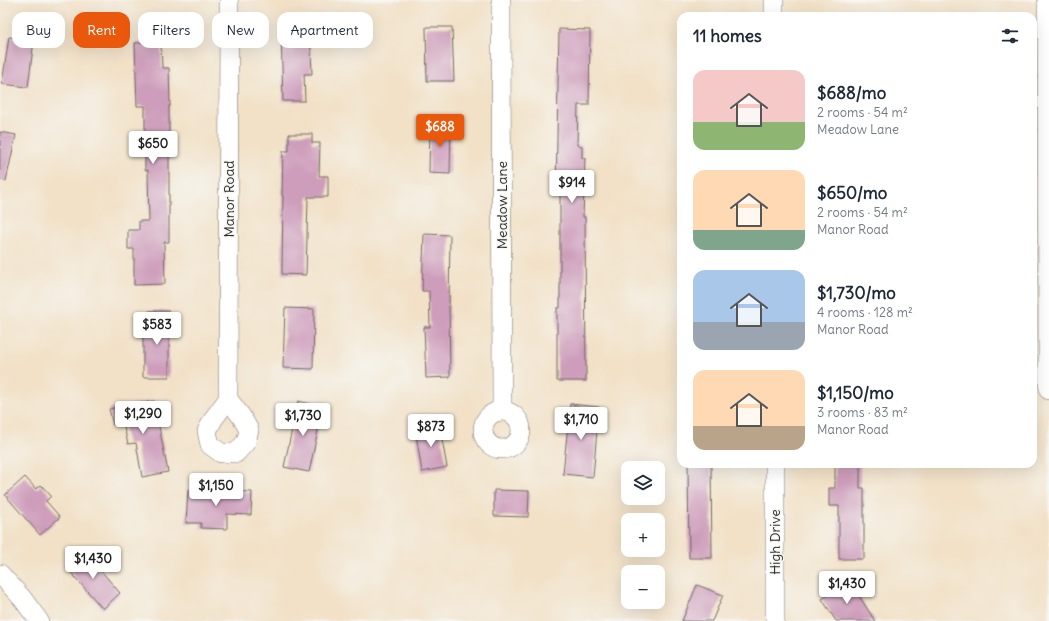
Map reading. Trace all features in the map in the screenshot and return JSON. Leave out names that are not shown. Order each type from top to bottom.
[{"type":"street","name":"Manor Road","points":[[228,399],[229,0]]},
{"type":"street","name":"Meadow Lane","points":[[502,0],[502,410]]},
{"type":"street","points":[[774,0],[774,12]]},
{"type":"street","points":[[1047,0],[1049,390]]},
{"type":"street","name":"High Drive","points":[[775,468],[775,621]]},
{"type":"street","points":[[0,574],[22,598],[39,621]]},
{"type":"building","points":[[426,27],[452,27],[454,81],[427,81]]},
{"type":"building","points":[[559,29],[590,30],[589,105],[578,105],[577,145],[582,146],[582,158],[585,158],[583,217],[585,217],[586,381],[557,381],[557,308],[560,308],[560,194],[556,193]]},
{"type":"building","points":[[9,37],[12,37],[12,48],[33,48],[28,87],[2,84]]},
{"type":"building","points":[[135,43],[138,43],[138,48],[161,48],[162,68],[169,68],[169,242],[164,242],[165,284],[134,285],[134,249],[128,249],[128,230],[139,230],[139,221],[149,221],[148,170],[145,170],[145,106],[137,106]]},
{"type":"building","points":[[282,48],[311,48],[312,74],[304,74],[305,101],[283,101]]},
{"type":"building","points":[[430,123],[451,124],[450,174],[429,173]]},
{"type":"building","points":[[0,132],[16,135],[6,181],[0,180]]},
{"type":"building","points":[[289,134],[312,134],[312,143],[320,143],[319,176],[328,176],[328,197],[308,197],[306,275],[282,274],[283,151],[289,151]]},
{"type":"building","points":[[424,234],[450,235],[450,377],[426,378],[424,327],[430,327],[429,291],[422,291]]},
{"type":"building","points":[[285,308],[314,309],[313,369],[283,368]]},
{"type":"building","points":[[149,311],[169,311],[169,377],[143,377],[143,329],[149,329]]},
{"type":"building","points":[[154,401],[168,472],[142,477],[136,443],[128,444],[123,423],[113,425],[109,409]]},
{"type":"building","points":[[298,401],[323,407],[309,472],[284,467]]},
{"type":"building","points":[[570,404],[599,407],[593,477],[563,474]]},
{"type":"building","points":[[439,423],[447,467],[422,472],[415,428]]},
{"type":"building","points":[[688,468],[711,468],[712,558],[689,558]]},
{"type":"building","points":[[835,468],[860,468],[860,488],[864,488],[864,559],[839,559],[839,506],[829,506],[829,488],[835,488]]},
{"type":"building","points":[[25,477],[36,489],[41,485],[51,496],[46,501],[60,517],[40,535],[5,495]]},
{"type":"building","points":[[188,490],[252,492],[251,515],[227,514],[227,529],[201,528],[201,523],[186,523]]},
{"type":"building","points":[[494,490],[529,491],[528,517],[494,516]]},
{"type":"building","points":[[84,551],[120,593],[103,609],[66,567]]},
{"type":"building","points":[[850,582],[875,621],[836,621],[822,599]]},
{"type":"building","points":[[697,585],[723,595],[712,621],[682,621]]}]
